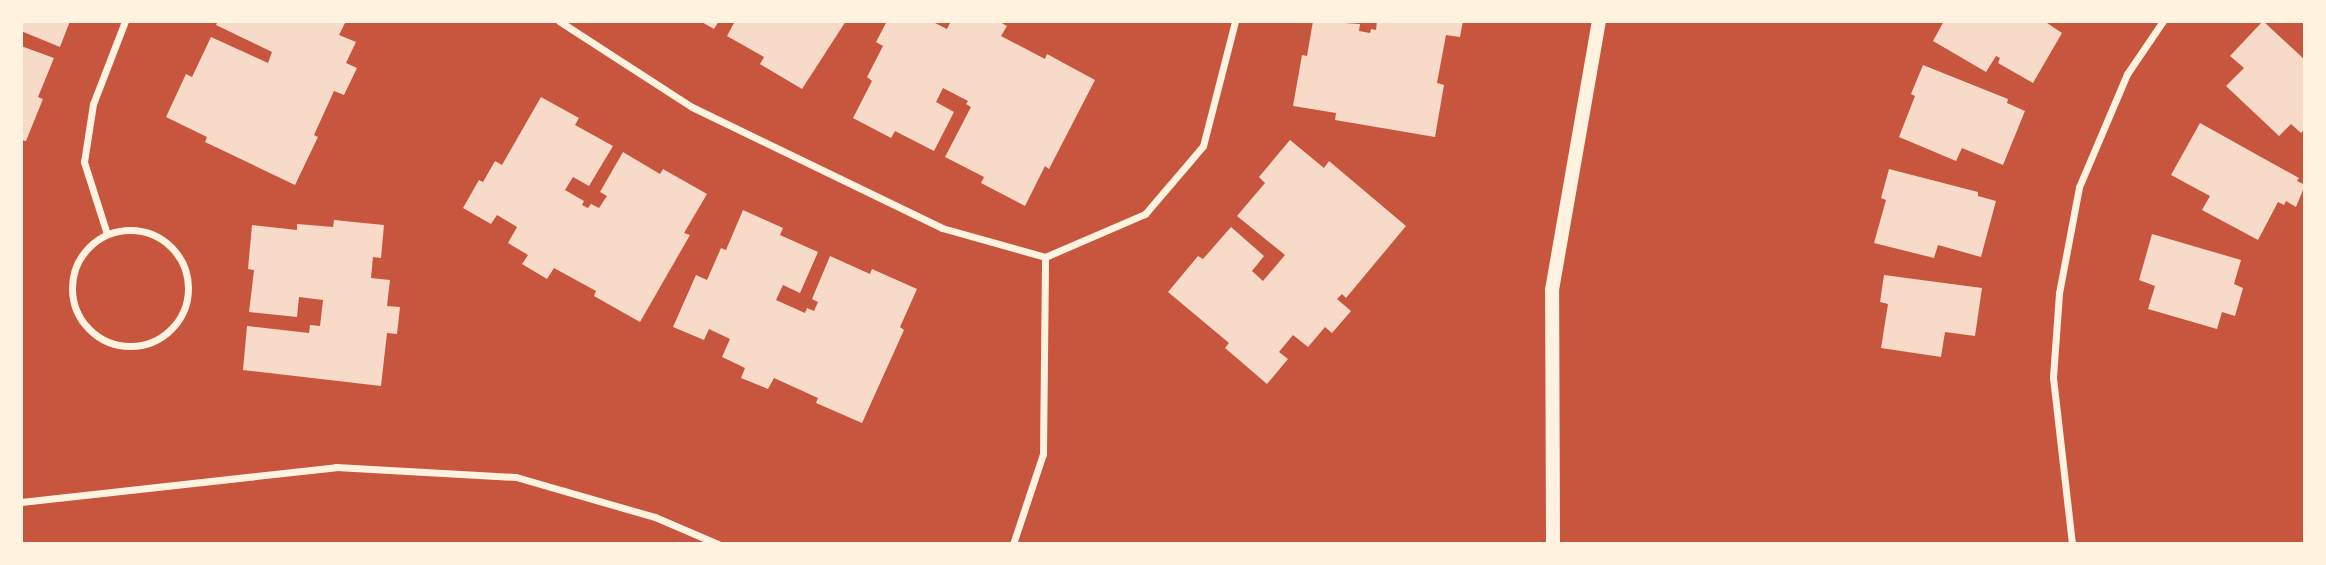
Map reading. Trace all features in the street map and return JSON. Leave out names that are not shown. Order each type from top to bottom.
[{"type":"main road","points":[[1553,544],[1552,290],[1599,21]]},
{"type":"street","points":[[107,234],[84,162],[93,104],[125,21]]},
{"type":"street","points":[[559,21],[692,107],[854,186],[942,228],[1045,257],[1144,214],[1203,146],[1235,21]]},
{"type":"street","points":[[2072,544],[2053,377],[2059,293],[2079,187],[2127,74],[2163,21]]},
{"type":"street","points":[[127,230],[146,232],[164,241],[183,263],[189,292],[184,311],[174,327],[158,340],[139,346],[120,345],[101,339],[87,327],[76,312],[73,275],[80,258],[92,244],[107,234],[127,230]]},
{"type":"street","points":[[1013,544],[1043,454],[1045,257]]},
{"type":"street","points":[[21,502],[336,467],[516,477],[655,517],[718,544]]},
{"type":"building","points":[[21,21],[70,21],[60,47],[21,31]]},
{"type":"building","points":[[218,21],[346,21],[339,35],[356,42],[346,63],[357,68],[344,95],[334,91],[314,135],[318,137],[295,185],[205,142],[207,137],[166,117],[186,74],[192,77],[211,37],[268,63],[272,52],[216,25]]},
{"type":"building","points":[[700,21],[719,21],[714,29]]},
{"type":"building","points":[[735,21],[846,21],[802,89],[760,64],[764,57],[727,36]]},
{"type":"building","points":[[887,21],[931,21],[947,29],[951,21],[998,21],[1007,26],[1001,36],[1045,59],[1047,54],[1095,80],[1049,169],[1045,166],[1025,206],[981,183],[984,177],[945,157],[971,107],[966,104],[968,101],[943,88],[936,102],[954,112],[934,151],[895,131],[891,138],[853,118],[872,81],[867,77],[883,46],[876,42]]},
{"type":"building","points":[[1313,21],[1360,24],[1359,31],[1370,33],[1371,29],[1376,30],[1377,21],[1463,21],[1460,37],[1446,35],[1437,83],[1444,85],[1435,137],[1335,120],[1336,113],[1293,106],[1302,55],[1307,56]]},
{"type":"building","points":[[1944,21],[2044,21],[2062,33],[2033,83],[1998,63],[2000,58],[1996,56],[1986,72],[1933,41]]},
{"type":"building","points":[[2263,21],[2305,60],[2305,128],[2301,133],[2291,124],[2279,136],[2226,86],[2244,68],[2230,56]]},
{"type":"building","points":[[21,46],[54,58],[38,97],[43,99],[26,141],[21,140]]},
{"type":"building","points":[[1923,65],[2008,99],[2007,103],[2025,111],[2003,165],[1962,148],[1956,161],[1899,137],[1915,96],[1911,94]]},
{"type":"building","points":[[541,97],[579,118],[575,125],[613,146],[589,186],[573,177],[565,190],[584,201],[582,205],[588,208],[591,204],[599,208],[607,196],[600,192],[623,152],[660,174],[663,169],[707,194],[684,233],[690,235],[640,322],[594,296],[596,291],[554,268],[547,279],[522,264],[528,255],[508,243],[517,227],[497,215],[491,224],[463,208],[479,180],[483,182],[495,161],[502,165]]},
{"type":"building","points":[[2200,123],[2299,178],[2297,181],[2305,185],[2296,207],[2286,201],[2284,205],[2278,202],[2258,240],[2202,210],[2210,196],[2171,175]]},
{"type":"building","points":[[1290,140],[1324,168],[1329,161],[1406,226],[1346,298],[1342,294],[1337,299],[1351,311],[1332,333],[1325,327],[1308,347],[1293,335],[1279,352],[1288,359],[1267,384],[1225,348],[1229,343],[1168,292],[1198,256],[1203,259],[1231,227],[1264,256],[1252,271],[1263,281],[1285,255],[1237,216],[1265,183],[1259,177]]},
{"type":"building","points":[[1889,169],[1978,192],[1978,196],[1996,201],[1981,257],[1938,245],[1934,258],[1874,243],[1886,200],[1881,198]]},
{"type":"building","points":[[743,210],[783,228],[780,235],[818,252],[800,293],[783,285],[776,300],[805,313],[807,308],[814,311],[818,302],[812,299],[830,256],[870,274],[872,269],[917,289],[900,327],[904,330],[862,423],[816,403],[818,398],[774,378],[768,389],[741,378],[745,368],[722,357],[730,339],[709,329],[704,340],[673,327],[696,275],[707,280],[721,248],[726,250]]},
{"type":"building","points":[[334,220],[384,225],[381,258],[373,257],[371,278],[390,280],[387,306],[400,307],[397,334],[387,333],[381,386],[243,370],[247,326],[309,333],[310,325],[320,326],[323,300],[299,297],[297,317],[249,312],[254,270],[248,269],[252,225],[297,230],[297,224],[333,227]]},
{"type":"building","points":[[2152,234],[2241,260],[2234,284],[2243,288],[2235,316],[2222,312],[2217,329],[2148,309],[2155,286],[2139,280]]},
{"type":"building","points":[[1884,275],[1982,288],[1975,336],[1945,332],[1941,357],[1881,348],[1888,304],[1880,302]]}]
